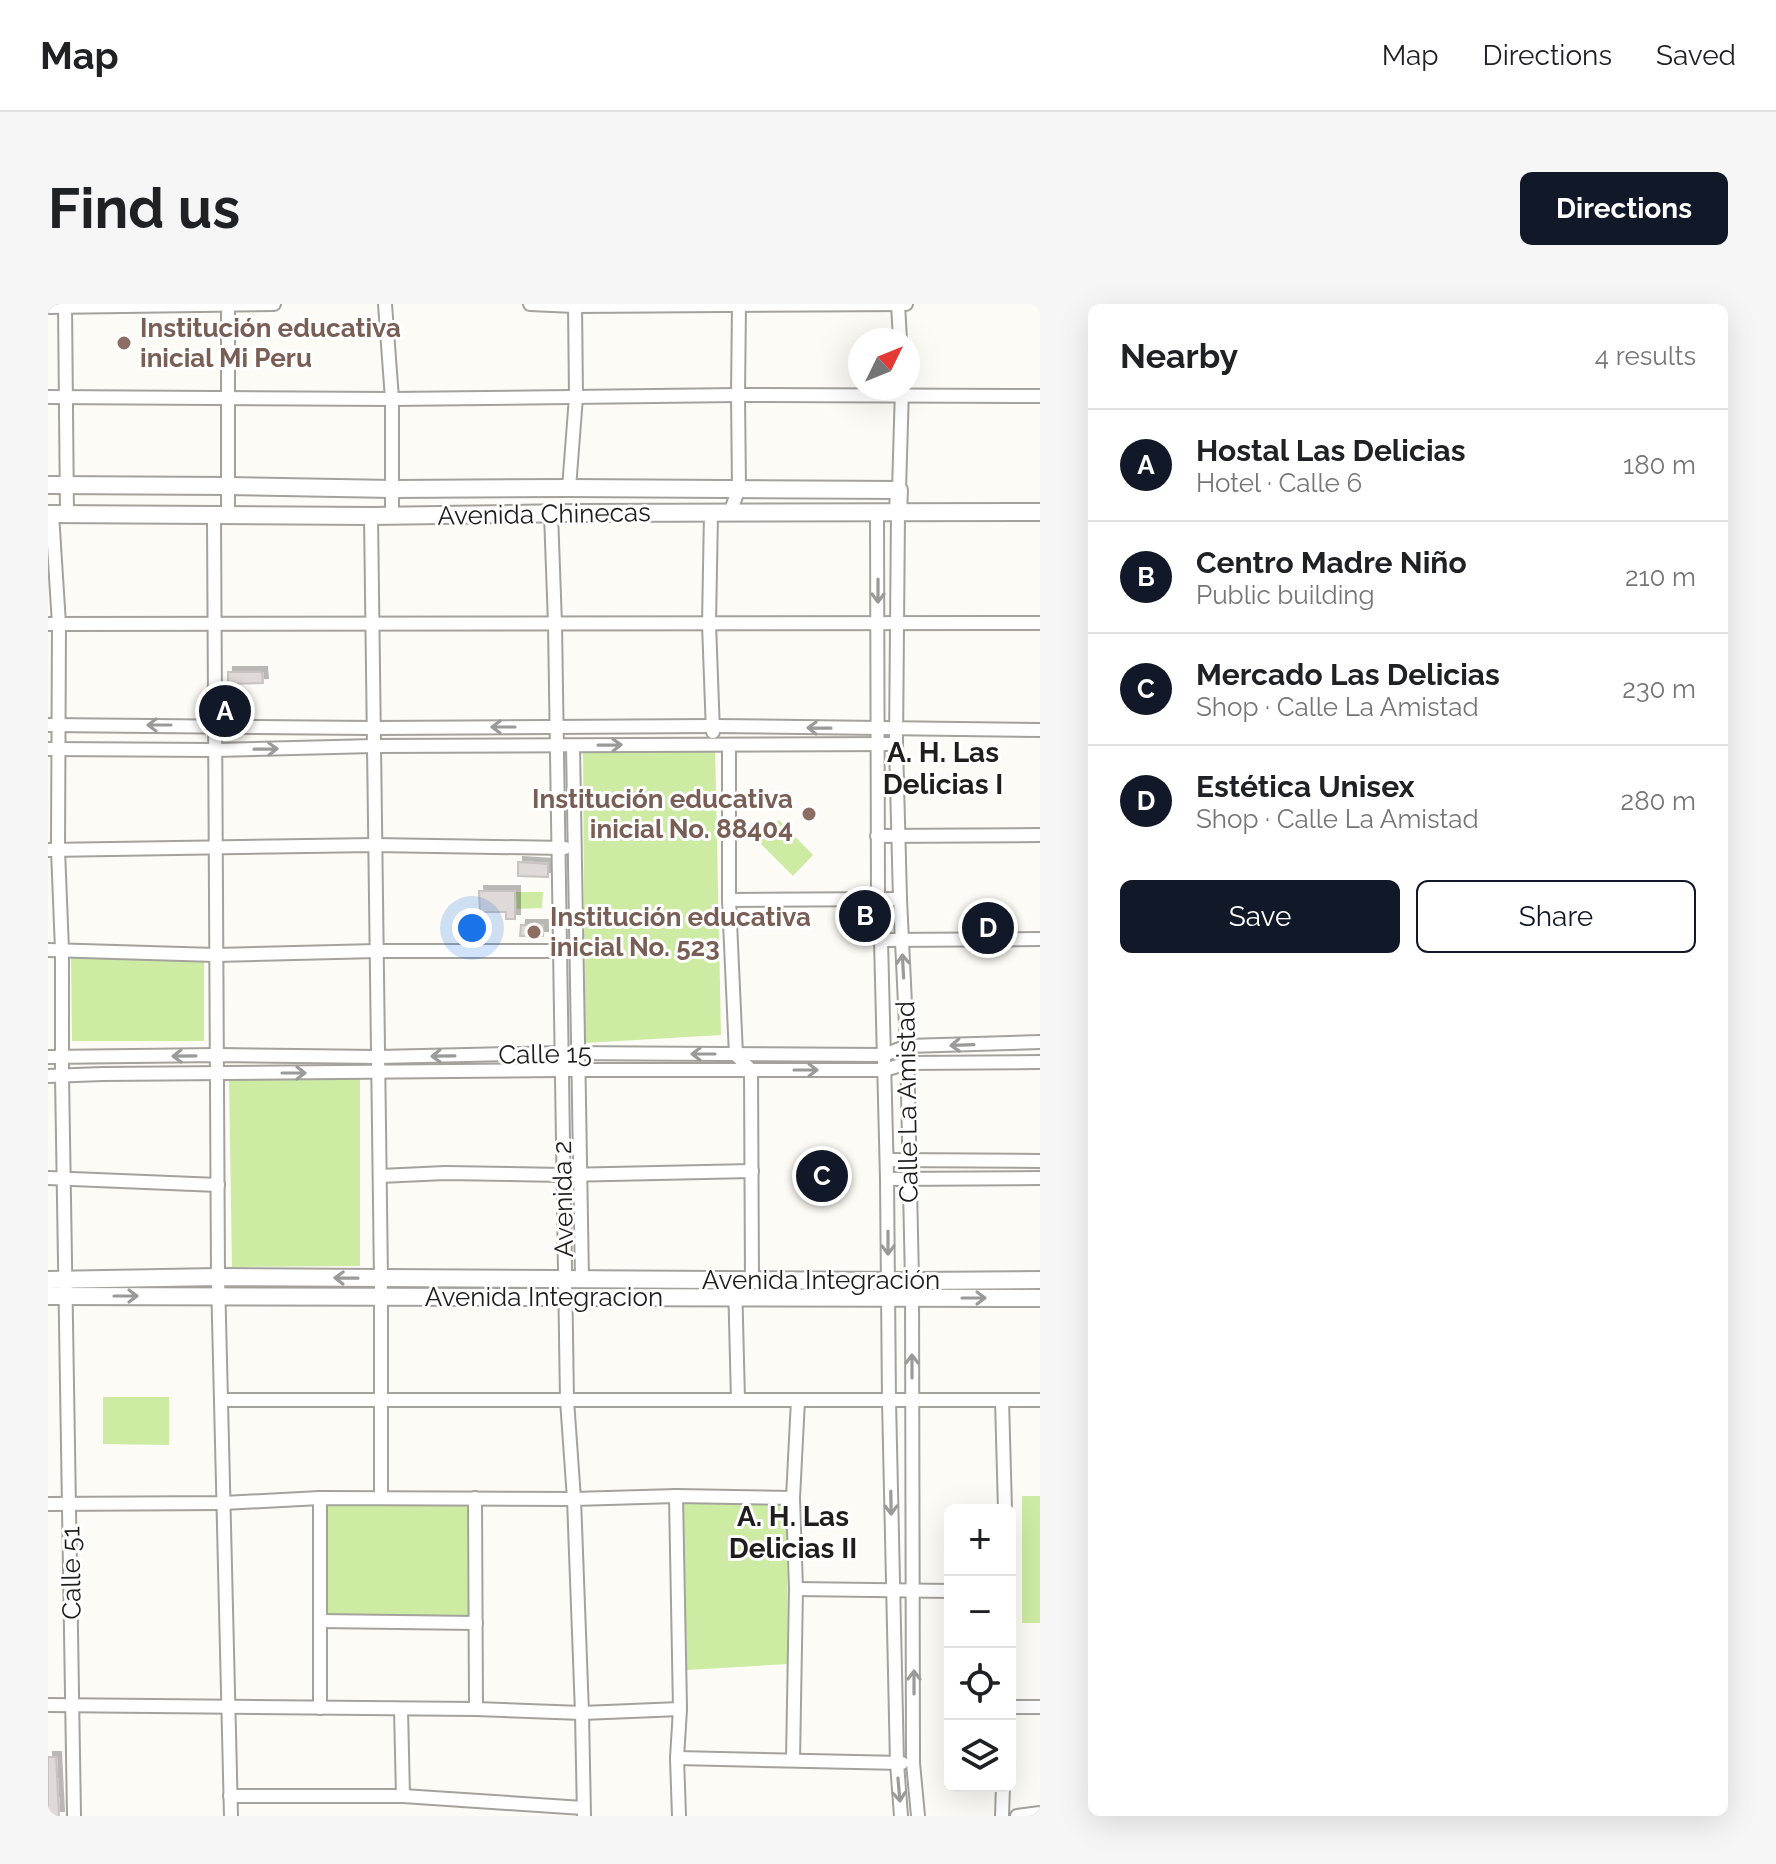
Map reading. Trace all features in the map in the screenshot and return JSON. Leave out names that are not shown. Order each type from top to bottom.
[{"type":"main road","name":"Avenida Chinecas","points":[[48,485],[899,490]]},
{"type":"main road","name":"Calle La Amistad","points":[[898,513],[899,490]]},
{"type":"main road","name":"Avenida Chinecas","points":[[55,514],[392,516],[1040,512]]},
{"type":"main road","name":"Avenida Integración","points":[[66,1288],[218,1277],[582,1279],[888,1289],[1040,1280]]},
{"type":"main road","points":[[48,1280],[66,1288]]},
{"type":"main road","name":"Avenida Integracion","points":[[48,1296],[66,1288],[219,1296],[381,1298],[565,1297],[741,1286],[888,1289]]},
{"type":"main road","points":[[912,1289],[1040,1298]]},
{"type":"street","points":[[48,307],[274,304]]},
{"type":"street","points":[[385,304],[392,399],[392,516]]},
{"type":"street","points":[[530,304],[906,304]]},
{"type":"street","points":[[898,304],[899,328]]},
{"type":"street","points":[[228,305],[228,486],[221,515],[214,624],[218,1277],[231,1816]]},
{"type":"street","points":[[569,488],[576,397],[575,305]]},
{"type":"street","points":[[730,513],[739,488],[739,305]]},
{"type":"street","name":"Calle 51","points":[[65,306],[66,485],[55,514],[53,850],[62,1057],[55,1076],[64,1179],[74,1816]]},
{"type":"street","points":[[48,397],[392,399],[848,393]]},
{"type":"street","points":[[920,393],[1040,396]]},
{"type":"street","name":"Calle La Amistad","points":[[899,490],[902,400]]},
{"type":"street","points":[[711,513],[709,624],[713,744]]},
{"type":"street","name":"Calle La Amistad","points":[[877,513],[878,898],[887,1160],[897,1763],[901,1816]]},
{"type":"street","name":"Calle La Amistad","points":[[898,513],[896,744],[908,1063],[913,1763],[918,1816]]},
{"type":"street","name":"Avenida 2","points":[[551,514],[567,1400],[574,1499],[583,1812]]},
{"type":"street","points":[[371,516],[381,1498]]},
{"type":"street","points":[[54,624],[1040,623]]},
{"type":"street","points":[[53,725],[1040,730]]},
{"type":"street","points":[[54,749],[896,744]]},
{"type":"street","points":[[729,745],[729,900],[736,1055],[751,1070],[752,1171],[741,1286],[738,1400]]},
{"type":"street","name":"Avenida 2","points":[[573,746],[582,1279]]},
{"type":"street","points":[[877,836],[1040,835]]},
{"type":"street","points":[[53,850],[375,845],[575,848]]},
{"type":"street","points":[[729,900],[900,899]]},
{"type":"street","points":[[881,940],[1040,939]]},
{"type":"street","points":[[55,950],[216,955],[576,951]]},
{"type":"street","name":"Calle 15","points":[[48,1057],[378,1057],[561,1053],[884,1055],[907,1046],[1040,1042]]},
{"type":"street","points":[[55,1076],[884,1070],[908,1063],[1040,1062]]},
{"type":"street","points":[[887,1160],[1040,1161]]},
{"type":"street","points":[[380,1176],[752,1171]]},
{"type":"street","points":[[48,1178],[218,1185]]},
{"type":"street","points":[[887,1179],[1040,1178]]},
{"type":"street","points":[[221,1400],[1040,1400]]},
{"type":"street","points":[[793,1760],[796,1589],[793,1498],[798,1400]]},
{"type":"street","points":[[1002,1400],[1005,1504]]},
{"type":"street","points":[[676,1496],[679,1816]]},
{"type":"street","points":[[48,1504],[223,1503],[320,1498],[793,1498]]},
{"type":"street","points":[[320,1498],[320,1708]]},
{"type":"street","points":[[475,1498],[476,1709]]},
{"type":"street","points":[[796,1589],[944,1591]]},
{"type":"street","points":[[320,1621],[476,1623]]},
{"type":"street","points":[[48,1705],[476,1709],[582,1713],[680,1709]]},
{"type":"street","points":[[1016,1707],[1040,1707]]},
{"type":"street","points":[[401,1709],[403,1796]]},
{"type":"street","points":[[677,1758],[913,1763]]},
{"type":"street","points":[[1002,1816],[1003,1792]]},
{"type":"street","points":[[230,1796],[403,1796],[583,1812]]},
{"type":"street","points":[[1017,1816],[1040,1813]]},
{"type":"green space","points":[[715,745],[721,1035],[585,1043],[583,748]]},
{"type":"green space","points":[[779,820],[813,855],[793,876],[759,842]]},
{"type":"green space","points":[[516,892],[543,892],[542,908],[517,909]]},
{"type":"green space","points":[[71,956],[204,960],[204,1041],[72,1041]]},
{"type":"green space","points":[[229,1076],[360,1077],[360,1266],[232,1267]]},
{"type":"green space","points":[[103,1397],[169,1397],[169,1445],[103,1444]]},
{"type":"green space","points":[[1022,1496],[1040,1496],[1040,1623],[1022,1623]]},
{"type":"green space","points":[[325,1502],[471,1502],[469,1615],[325,1616]]},
{"type":"green space","points":[[683,1502],[787,1503],[788,1664],[687,1670]]},
{"type":"building","points":[[228,672],[262,672],[263,683],[228,684]]},
{"type":"building","points":[[518,862],[548,864],[548,877],[518,876]]},
{"type":"building","points":[[479,891],[515,891],[515,919],[506,919],[506,912],[480,912]]},
{"type":"building","points":[[521,925],[543,925],[543,936],[520,936]]},
{"type":"building","points":[[48,1757],[56,1757],[59,1816],[48,1816]]},
{"type":"place","name":"Institución educativa inicial Mi Peru","points":[[124,343]]},
{"type":"place","name":"Hostal Las Delicias","points":[[225,711]]},
{"type":"place","name":"Institución educativa inicial No. 88404","points":[[809,814]]},
{"type":"place","name":"Centro Madre Niño","points":[[865,916]]},
{"type":"place","name":"Estética Unisex","points":[[988,928]]},
{"type":"place","name":"Institución educativa inicial No. 523","points":[[534,932]]},
{"type":"place","name":"Mercado Las Delicias","points":[[822,1176]]},
{"type":"district","name":"A. H. Las Delicias I","points":[[943,768]]},
{"type":"district","name":"A. H. Las Delicias II","points":[[793,1532]]}]
